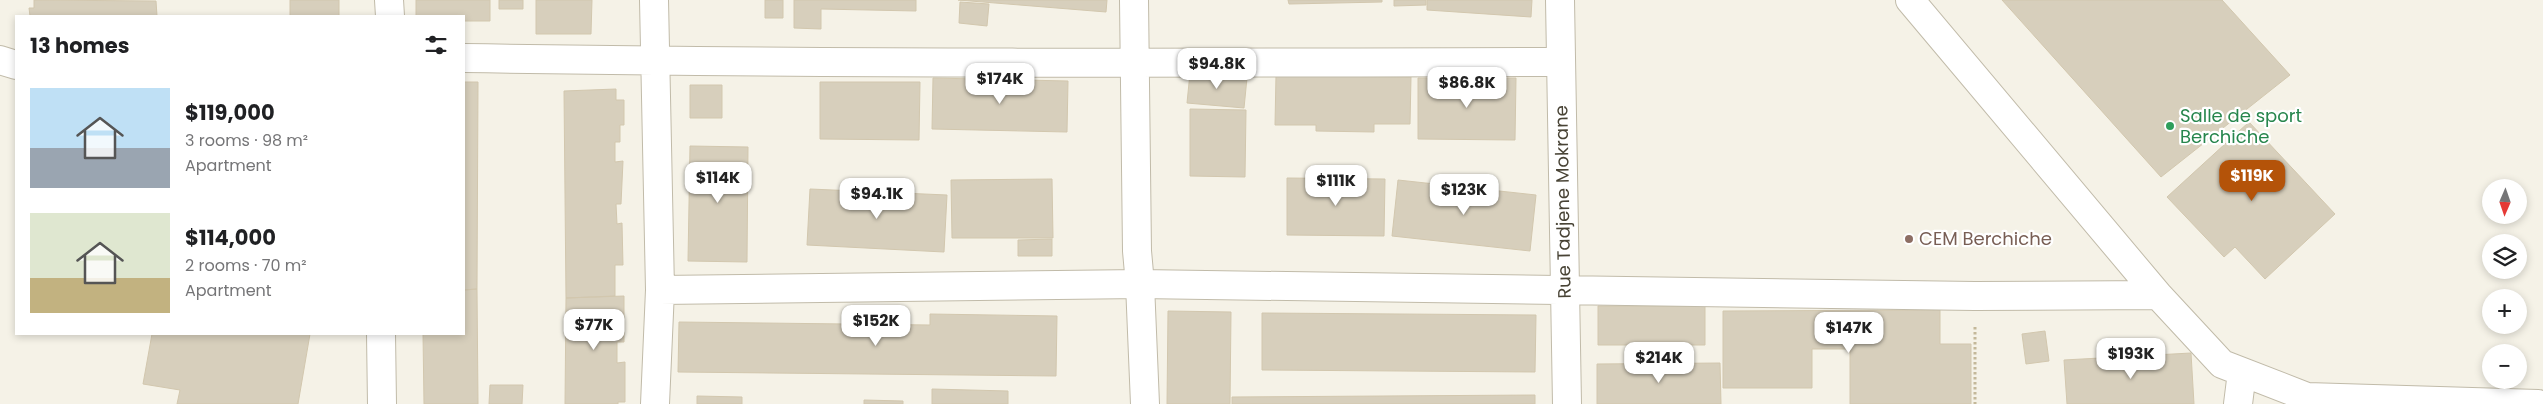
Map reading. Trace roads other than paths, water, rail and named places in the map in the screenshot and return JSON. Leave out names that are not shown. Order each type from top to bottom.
[{"type":"street","points":[[389,0],[390,15]]},
{"type":"street","points":[[654,0],[657,61],[660,290],[655,404]]},
{"type":"street","points":[[1134,0],[1137,251],[1144,404]]},
{"type":"street","name":"Rue Tadjene Mokrane","points":[[1560,0],[1567,404]]},
{"type":"street","points":[[1910,0],[2158,294],[2222,364],[2307,397],[2538,404]]},
{"type":"street","points":[[465,58],[657,61],[1135,63],[1561,62]]},
{"type":"street","points":[[0,60],[15,65]]},
{"type":"street","points":[[660,290],[1140,284],[1975,296],[2158,294]]},
{"type":"street","points":[[381,335],[382,404]]},
{"type":"street","points":[[2238,404],[2242,372]]},
{"type":"place","name":"Salle de sport Berchiche","points":[[2170,126]]},
{"type":"place","name":"CEM Berchiche","points":[[1909,239]]}]
